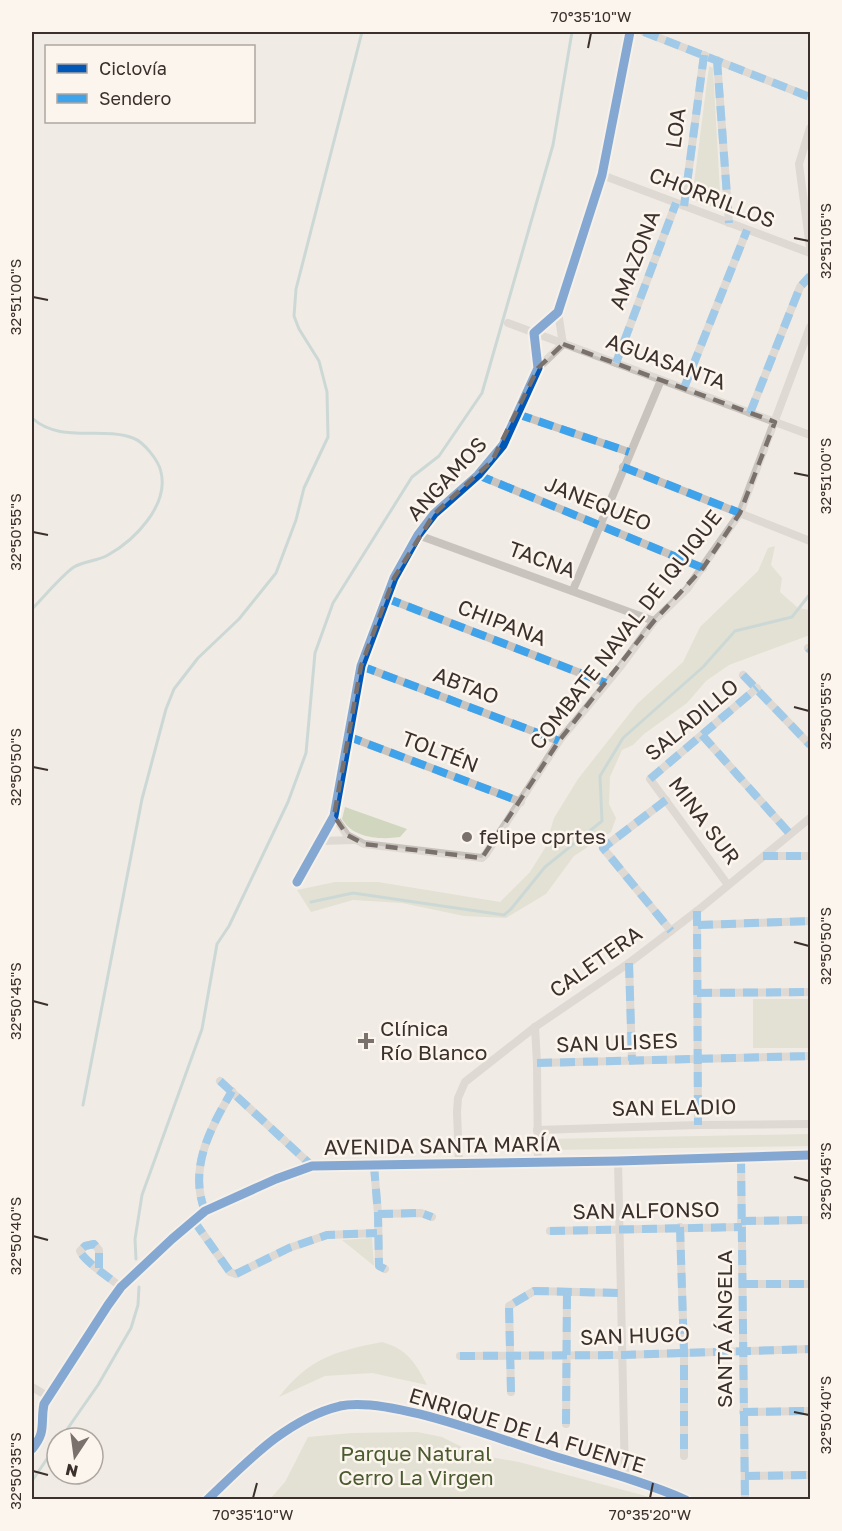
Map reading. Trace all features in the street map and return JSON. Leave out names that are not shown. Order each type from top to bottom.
[{"type":"main road","name":"ENRIQUE DE LA FUENTE","points":[[207,1500],[265,1445],[303,1420],[340,1406],[372,1404],[422,1415],[625,1478],[686,1500]]},
{"type":"street","points":[[563,344],[558,312],[602,175],[630,32]]},
{"type":"street","points":[[644,32],[810,97]]},
{"type":"street","name":"LOA","points":[[680,205],[704,55]]},
{"type":"street","points":[[717,60],[729,223]]},
{"type":"street","points":[[810,128],[799,164],[810,248]]},
{"type":"street","name":"CHORRILLOS","points":[[602,175],[810,253]]},
{"type":"street","name":"AMAZONA","points":[[616,363],[680,205]]},
{"type":"street","points":[[684,388],[747,230]]},
{"type":"street","points":[[750,412],[800,287],[810,276]]},
{"type":"street","points":[[538,368],[534,333],[558,312]]},
{"type":"street","name":"AGUASANTA","points":[[508,323],[810,435]]},
{"type":"street","name":"COMBATE NAVAL DE IQUIQUE","points":[[320,841],[355,840],[364,844],[482,858],[506,827],[559,741],[620,668],[654,621],[687,589],[740,513],[810,327]]},
{"type":"street","name":"ANGAMOS","points":[[297,882],[334,816],[361,666],[386,597],[418,535],[434,514],[478,475],[503,445],[538,368],[563,344]]},
{"type":"street","points":[[573,590],[661,380]]},
{"type":"street","points":[[518,414],[629,452]]},
{"type":"street","points":[[623,467],[810,541]]},
{"type":"street","name":"JANEQUEO","points":[[478,475],[703,568]]},
{"type":"street","name":"TACNA","points":[[418,535],[654,621]]},
{"type":"street","name":"CHIPANA","points":[[386,597],[606,683]]},
{"type":"street","name":"ABTAO","points":[[361,666],[559,741]]},
{"type":"street","name":"SALADILLO","points":[[743,675],[810,745]]},
{"type":"street","name":"SALADILLO","points":[[650,779],[757,688]]},
{"type":"street","points":[[702,735],[790,834]]},
{"type":"street","name":"TOLTÉN","points":[[347,736],[521,802]]},
{"type":"street","name":"MINA SUR","points":[[650,779],[728,885]]},
{"type":"street","points":[[666,800],[603,848],[671,931]]},
{"type":"street","points":[[334,816],[347,836],[355,840]]},
{"type":"street","name":"CALETERA","points":[[459,1164],[458,1098],[465,1082],[535,1027],[629,963],[671,931],[810,818]]},
{"type":"street","points":[[763,856],[810,856]]},
{"type":"street","points":[[698,910],[698,1125]]},
{"type":"street","points":[[698,925],[810,921]]},
{"type":"street","points":[[629,963],[632,1061]]},
{"type":"street","points":[[697,993],[810,992]]},
{"type":"street","points":[[535,1027],[538,1163]]},
{"type":"street","name":"SAN ULISES","points":[[537,1063],[810,1056]]},
{"type":"street","points":[[220,1081],[312,1166]]},
{"type":"street","points":[[204,1211],[199,1197],[199,1168],[211,1126],[232,1091]]},
{"type":"street","name":"SAN ELADIO","points":[[537,1130],[810,1124]]},
{"type":"street","name":"AVENIDA SANTA MARÍA","points":[[32,1449],[43,1431],[42,1415],[49,1396],[121,1287],[204,1211],[276,1179],[312,1166],[538,1163],[810,1155]]},
{"type":"street","name":"SANTA ÁNGELA","points":[[741,1158],[745,1500]]},
{"type":"street","points":[[618,1161],[625,1478]]},
{"type":"street","points":[[374,1166],[379,1266],[385,1269]]},
{"type":"street","points":[[378,1214],[421,1213],[432,1217]]},
{"type":"street","name":"SAN ALFONSO","points":[[550,1231],[810,1220]]},
{"type":"street","points":[[194,1221],[230,1272],[236,1274],[289,1248],[327,1235],[378,1233]]},
{"type":"street","points":[[680,1227],[684,1352],[684,1456]]},
{"type":"street","points":[[99,1268],[121,1287]]},
{"type":"street","points":[[743,1284],[810,1284]]},
{"type":"street","points":[[511,1392],[509,1306],[534,1291],[620,1293]]},
{"type":"street","points":[[566,1424],[567,1292]]},
{"type":"street","name":"SAN HUGO","points":[[460,1356],[623,1355],[810,1349]]},
{"type":"street","points":[[32,1388],[49,1396]]},
{"type":"street","points":[[743,1412],[810,1411]]},
{"type":"street","points":[[746,1476],[810,1475]]},
{"type":"highlighted area","points":[[563,344],[775,422],[740,513],[703,568],[654,621],[559,741],[482,858],[364,844],[347,835],[334,816],[361,666],[394,578],[434,514],[492,461],[538,368]]},
{"type":"green space","points":[[709,66],[713,68],[721,210],[692,199]]},
{"type":"green space","points":[[775,546],[771,565],[782,578],[780,592],[798,608],[810,610],[810,635],[729,665],[706,681],[687,703],[644,734],[633,745],[622,750],[610,777],[609,804],[616,818],[611,832],[574,856],[546,894],[506,918],[464,916],[402,903],[353,900],[311,912],[297,890],[335,882],[378,882],[500,902],[530,872],[545,848],[554,818],[578,779],[637,704],[683,662],[700,627],[758,571],[768,548]]},
{"type":"green space","points":[[345,807],[407,829],[400,837],[392,838],[375,838],[360,834],[342,819]]},
{"type":"green space","points":[[753,999],[810,999],[810,1048],[753,1048]]},
{"type":"green space","points":[[810,1134],[810,1146],[547,1150],[547,1139]]},
{"type":"green space","points":[[372,1238],[374,1266],[342,1240]]},
{"type":"green space","points":[[382,1342],[398,1348],[409,1357],[427,1385],[372,1373],[325,1376],[279,1397],[301,1373],[324,1358]]},
{"type":"green space","name":"Parque Natural Cerro La Virgen","points":[[417,1432],[442,1437],[478,1455],[519,1462],[657,1499],[270,1499],[285,1482],[308,1437],[351,1433]]},
{"type":"waterway","points":[[83,1105],[142,799],[166,709],[174,689],[198,658],[239,619],[276,573],[296,520],[304,488],[328,437],[327,392],[319,361],[299,329],[294,316],[296,289],[362,32]]},
{"type":"waterway","points":[[136,1259],[135,1239],[142,1195],[202,1029],[217,944],[229,926],[288,802],[306,753],[315,653],[333,603],[412,477],[439,456],[482,393],[553,145],[572,32]]},
{"type":"waterway","points":[[32,418],[43,426],[68,433],[107,433],[137,440],[150,452],[157,463],[161,472],[162,484],[155,509],[139,531],[108,555],[82,563],[69,570],[32,609]]},
{"type":"waterway","points":[[311,902],[353,893],[504,915],[545,867],[602,821],[600,776],[623,738],[703,667],[735,631],[792,617],[810,594]]},
{"type":"waterway","points":[[69,1426],[98,1385],[131,1328],[138,1305],[139,1287]]},
{"type":"waterway","points":[[32,1481],[45,1462]]},
{"type":"marked path","points":[[644,32],[810,97]]},
{"type":"marked path","points":[[684,206],[704,55]]},
{"type":"marked path","points":[[717,60],[729,223]]},
{"type":"marked path","points":[[616,363],[676,203]]},
{"type":"marked path","points":[[684,388],[747,230]]},
{"type":"marked path","points":[[750,413],[800,287],[810,276]]},
{"type":"marked path","points":[[517,414],[629,452]]},
{"type":"marked path","points":[[623,467],[740,513]]},
{"type":"marked path","points":[[478,475],[703,568]]},
{"type":"marked path","points":[[386,598],[606,683]]},
{"type":"marked path","points":[[361,666],[559,741]]},
{"type":"marked path","points":[[743,675],[810,745]]},
{"type":"marked path","points":[[650,779],[757,688]]},
{"type":"marked path","points":[[702,735],[790,834]]},
{"type":"marked path","points":[[347,736],[521,802]]},
{"type":"marked path","points":[[666,800],[603,848],[671,931]]},
{"type":"marked path","points":[[763,856],[810,856]]},
{"type":"marked path","points":[[697,911],[698,1125]]},
{"type":"marked path","points":[[698,925],[810,921]]},
{"type":"marked path","points":[[629,963],[632,1061]]},
{"type":"marked path","points":[[697,993],[810,992]]},
{"type":"marked path","points":[[537,1063],[810,1056]]},
{"type":"marked path","points":[[220,1081],[312,1166]]},
{"type":"marked path","points":[[205,1211],[200,1195],[199,1179],[204,1148],[232,1091]]},
{"type":"marked path","points":[[741,1158],[745,1500]]},
{"type":"marked path","points":[[374,1166],[379,1266],[385,1269]]},
{"type":"marked path","points":[[378,1214],[421,1213],[432,1217]]},
{"type":"marked path","points":[[741,1221],[810,1220]]},
{"type":"marked path","points":[[194,1221],[230,1272],[236,1274],[289,1248],[327,1235],[377,1233]]},
{"type":"marked path","points":[[680,1227],[684,1352],[684,1456]]},
{"type":"marked path","points":[[550,1231],[742,1227]]},
{"type":"marked path","points":[[99,1268],[99,1250],[94,1244],[85,1246],[80,1251],[82,1255],[121,1287]]},
{"type":"marked path","points":[[743,1284],[810,1284]]},
{"type":"marked path","points":[[511,1392],[509,1306],[534,1291],[620,1293]]},
{"type":"marked path","points":[[566,1424],[567,1292]]},
{"type":"marked path","points":[[460,1356],[623,1355],[810,1349]]},
{"type":"marked path","points":[[743,1412],[810,1411]]},
{"type":"marked path","points":[[745,1476],[810,1475]]},
{"type":"cycle path","points":[[297,882],[334,816],[361,666],[394,578],[418,535],[434,514],[478,475],[503,445],[538,368],[534,333],[558,312],[602,175],[630,32]]},
{"type":"cycle path","points":[[32,1449],[40,1437],[44,1404],[121,1287],[205,1211],[276,1179],[312,1166],[810,1155]]},
{"type":"cycle path","points":[[207,1500],[252,1457],[284,1432],[320,1412],[340,1406],[360,1404],[439,1419],[631,1479],[686,1500]]},
{"type":"place","name":"felipe cprtes","points":[[467,837]]},
{"type":"place","name":"Clínica Río Blanco","points":[[366,1041]]}]
